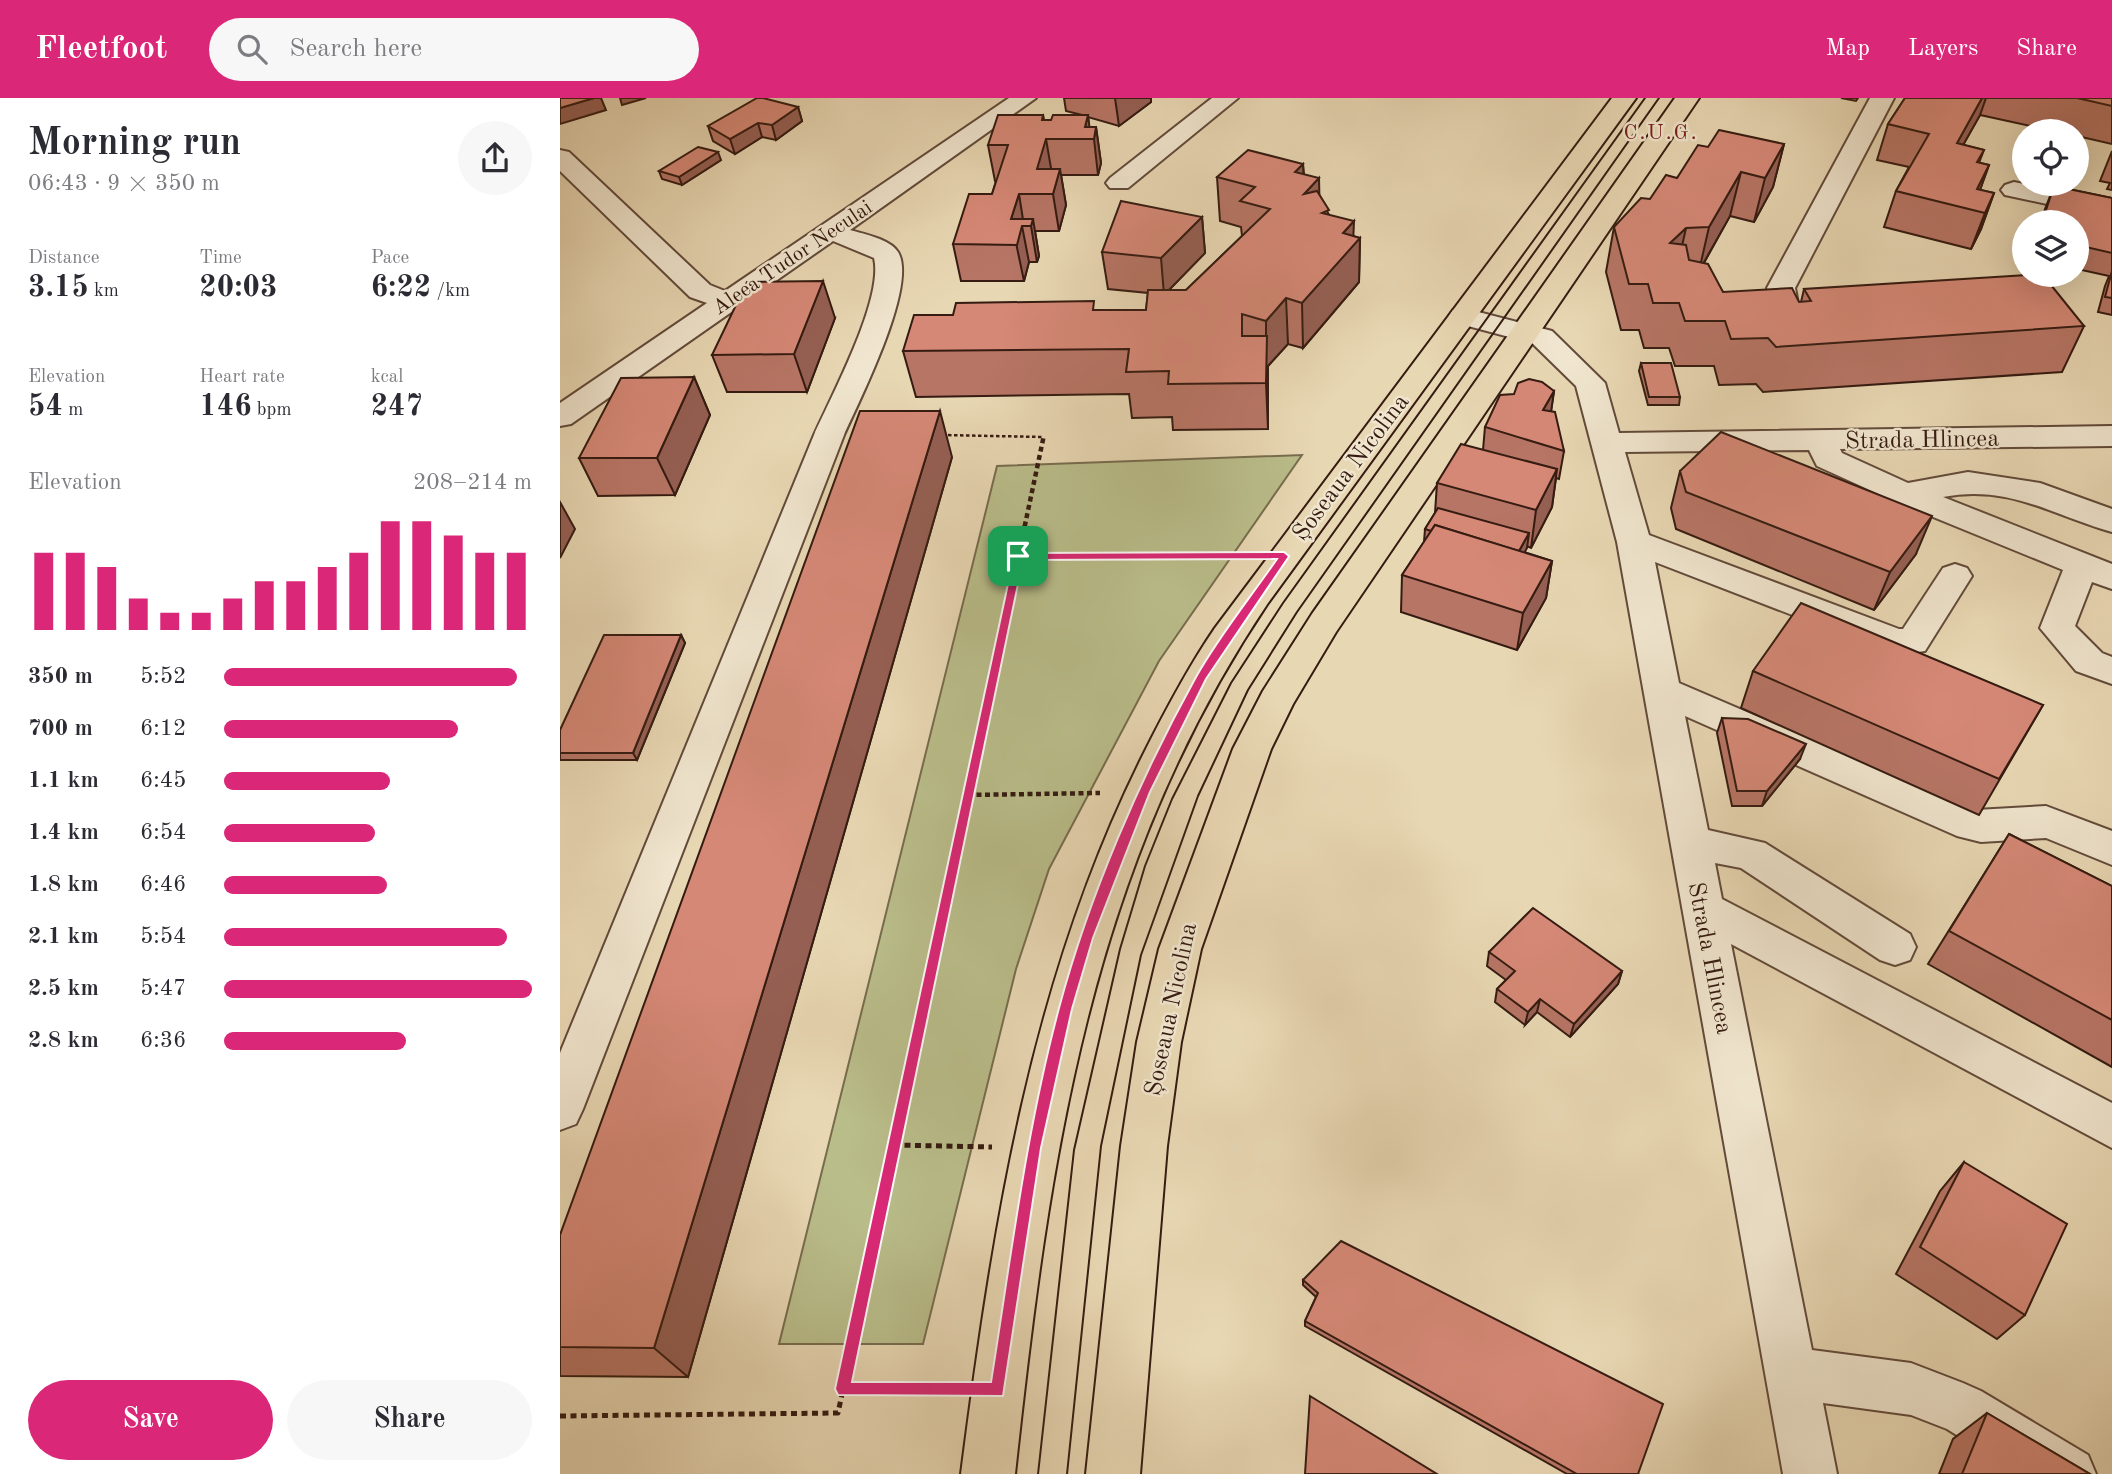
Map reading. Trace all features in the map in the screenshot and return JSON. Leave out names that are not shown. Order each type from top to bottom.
[{"type":"main road","name":"Șoseaua Nicolina","points":[[988,1474],[1034,1148],[1065,1009],[1087,938],[1144,792],[1202,677],[1284,556],[1622,98]]},
{"type":"main road","name":"Șoseaua Nicolina","points":[[1113,1474],[1144,1146],[1155,1068],[1180,949],[1194,903],[1252,749],[1276,701],[1324,623],[1687,98]]},
{"type":"street","name":"Aleea Tudor Neculai","points":[[560,417],[1024,98]]},
{"type":"street","points":[[1119,183],[1226,98]]},
{"type":"street","points":[[1835,321],[1788,321],[1781,288],[1857,123],[1882,98]]},
{"type":"street","points":[[560,157],[700,291],[728,301]]},
{"type":"street","points":[[2043,196],[2112,210]]},
{"type":"street","points":[[560,1110],[829,435],[873,336],[891,272],[886,254],[830,232]]},
{"type":"street","name":"Strada Hlincea","points":[[1462,316],[1542,337],[1590,383],[1634,542],[1810,1474]]},
{"type":"street","name":"Strada Hlincea","points":[[1606,443],[2112,436]]},
{"type":"street","points":[[1822,441],[1828,459],[1905,494],[2097,571],[2057,628],[2089,662],[2112,671]]},
{"type":"street","points":[[1905,494],[1968,482],[2040,493],[2112,521]]},
{"type":"street","points":[[1634,542],[1896,642],[1913,642],[1955,576]]},
{"type":"street","points":[[1660,690],[1971,825],[1991,829],[2034,821],[2054,824],[2112,849]]},
{"type":"street","points":[[1689,842],[1751,854],[1895,947]]},
{"type":"street","points":[[1701,908],[2112,1127]]},
{"type":"street","points":[[1791,1373],[1911,1389],[1963,1409],[2069,1474]]},
{"type":"path","points":[[560,1416],[838,1413],[1044,435],[936,435]]},
{"type":"path","points":[[1018,556],[1284,556]]},
{"type":"path","points":[[968,795],[1144,792]]},
{"type":"path","points":[[894,1145],[1034,1148]]},
{"type":"path","points":[[843,1389],[998,1390]]},
{"type":"green space","points":[[1302,455],[1159,661],[1049,869],[1016,969],[923,1344],[779,1344],[997,466]]},
{"type":"building","points":[[560,98],[594,98],[560,108]]},
{"type":"building","points":[[757,98],[798,107],[772,125],[758,123],[730,139],[708,126]]},
{"type":"building","points":[[1905,98],[1982,98],[1957,143],[1984,150],[1977,162],[1989,165],[1977,189],[1994,193],[1985,213],[1896,191],[1929,134],[1888,124]]},
{"type":"building","points":[[2077,98],[2112,98],[2112,106]]},
{"type":"building","points":[[998,115],[1043,115],[1042,120],[1051,120],[1053,115],[1088,115],[1085,127],[1096,127],[1094,139],[1046,139],[1037,169],[1060,169],[1053,194],[1019,194],[1011,219],[1033,219],[1031,226],[1022,226],[1017,245],[953,244],[969,194],[992,194],[1008,145],[988,145]]},
{"type":"building","points":[[1719,130],[1784,144],[1765,178],[1741,172],[1709,227],[1686,228],[1670,243],[1686,245],[1689,260],[1708,264],[1723,292],[1792,288],[1799,302],[1811,301],[1804,289],[2012,276],[2012,287],[2053,287],[2084,326],[1776,347],[1768,338],[1731,339],[1725,321],[1685,321],[1679,303],[1653,303],[1648,284],[1629,284],[1614,227],[1641,198],[1650,199],[1666,175],[1677,178],[1698,145],[1708,147]]},
{"type":"building","points":[[698,147],[718,152],[679,177],[659,171]]},
{"type":"building","points":[[1248,150],[1303,164],[1295,172],[1319,178],[1304,194],[1317,191],[1329,210],[1322,213],[1354,221],[1343,233],[1360,238],[1302,303],[1286,298],[1266,321],[1242,314],[1242,336],[1267,336],[1266,383],[1168,384],[1169,371],[1126,372],[1129,349],[903,351],[914,315],[953,315],[956,303],[1094,301],[1093,310],[1146,310],[1148,290],[1186,290],[1270,209],[1240,201],[1255,187],[1217,177]]},
{"type":"building","points":[[2089,193],[2112,198],[2112,253],[2089,248],[2089,210],[2046,210],[2051,196],[2089,196]]},
{"type":"building","points":[[1121,201],[1202,217],[1161,258],[1102,252]]},
{"type":"building","points":[[2112,271],[2112,298],[2105,297]]},
{"type":"building","points":[[823,281],[794,354],[712,355],[747,282]]},
{"type":"building","points":[[1641,363],[1671,363],[1680,397],[1649,397]]},
{"type":"building","points":[[694,377],[657,458],[579,458],[621,378]]},
{"type":"building","points":[[1529,379],[1542,382],[1554,391],[1543,410],[1555,412],[1564,451],[1485,427],[1500,395],[1514,394],[1518,383]]},
{"type":"building","points":[[860,411],[940,411],[654,1348],[560,1347],[560,1235]]},
{"type":"building","points":[[1721,432],[1932,516],[1890,572],[1686,492],[1680,471]]},
{"type":"building","points":[[1461,444],[1557,469],[1536,510],[1437,483]]},
{"type":"building","points":[[1438,508],[1529,533],[1519,551],[1435,525],[1431,531],[1425,529]]},
{"type":"building","points":[[1435,525],[1552,561],[1523,613],[1402,575]]},
{"type":"building","points":[[1801,603],[2043,705],[1999,779],[1753,671]]},
{"type":"building","points":[[604,635],[681,635],[633,753],[560,753],[560,730]]},
{"type":"building","points":[[1722,718],[1748,719],[1806,744],[1767,791],[1737,791]]},
{"type":"building","points":[[2009,834],[2112,886],[2112,1020],[1949,931]]},
{"type":"building","points":[[1533,908],[1622,971],[1574,1024],[1540,999],[1528,1012],[1497,989],[1515,971],[1489,952]]},
{"type":"building","points":[[1964,1162],[2067,1224],[2025,1315],[1920,1247]]},
{"type":"building","points":[[1341,1241],[1663,1404],[1638,1474],[1577,1474],[1305,1321],[1318,1293],[1303,1280]]},
{"type":"building","points":[[1310,1396],[1437,1474],[1305,1474]]},
{"type":"building","points":[[1987,1413],[2090,1474],[1962,1474]]},
{"type":"tram line","points":[[1038,1474],[1074,1150],[1120,949],[1145,866],[1172,799],[1231,683],[1283,603],[1645,98]]},
{"type":"tram line","points":[[1067,1474],[1101,1146],[1141,955],[1198,796],[1248,690],[1297,612],[1659,98]]},
{"type":"district","name":"C.U.G.","points":[[1661,132]]},
{"type":"route","points":[[1018,556],[1284,556],[1202,677],[1144,792],[1087,938],[1065,1009],[1034,1148],[998,1390],[843,1389],[894,1145],[1018,556]]}]
